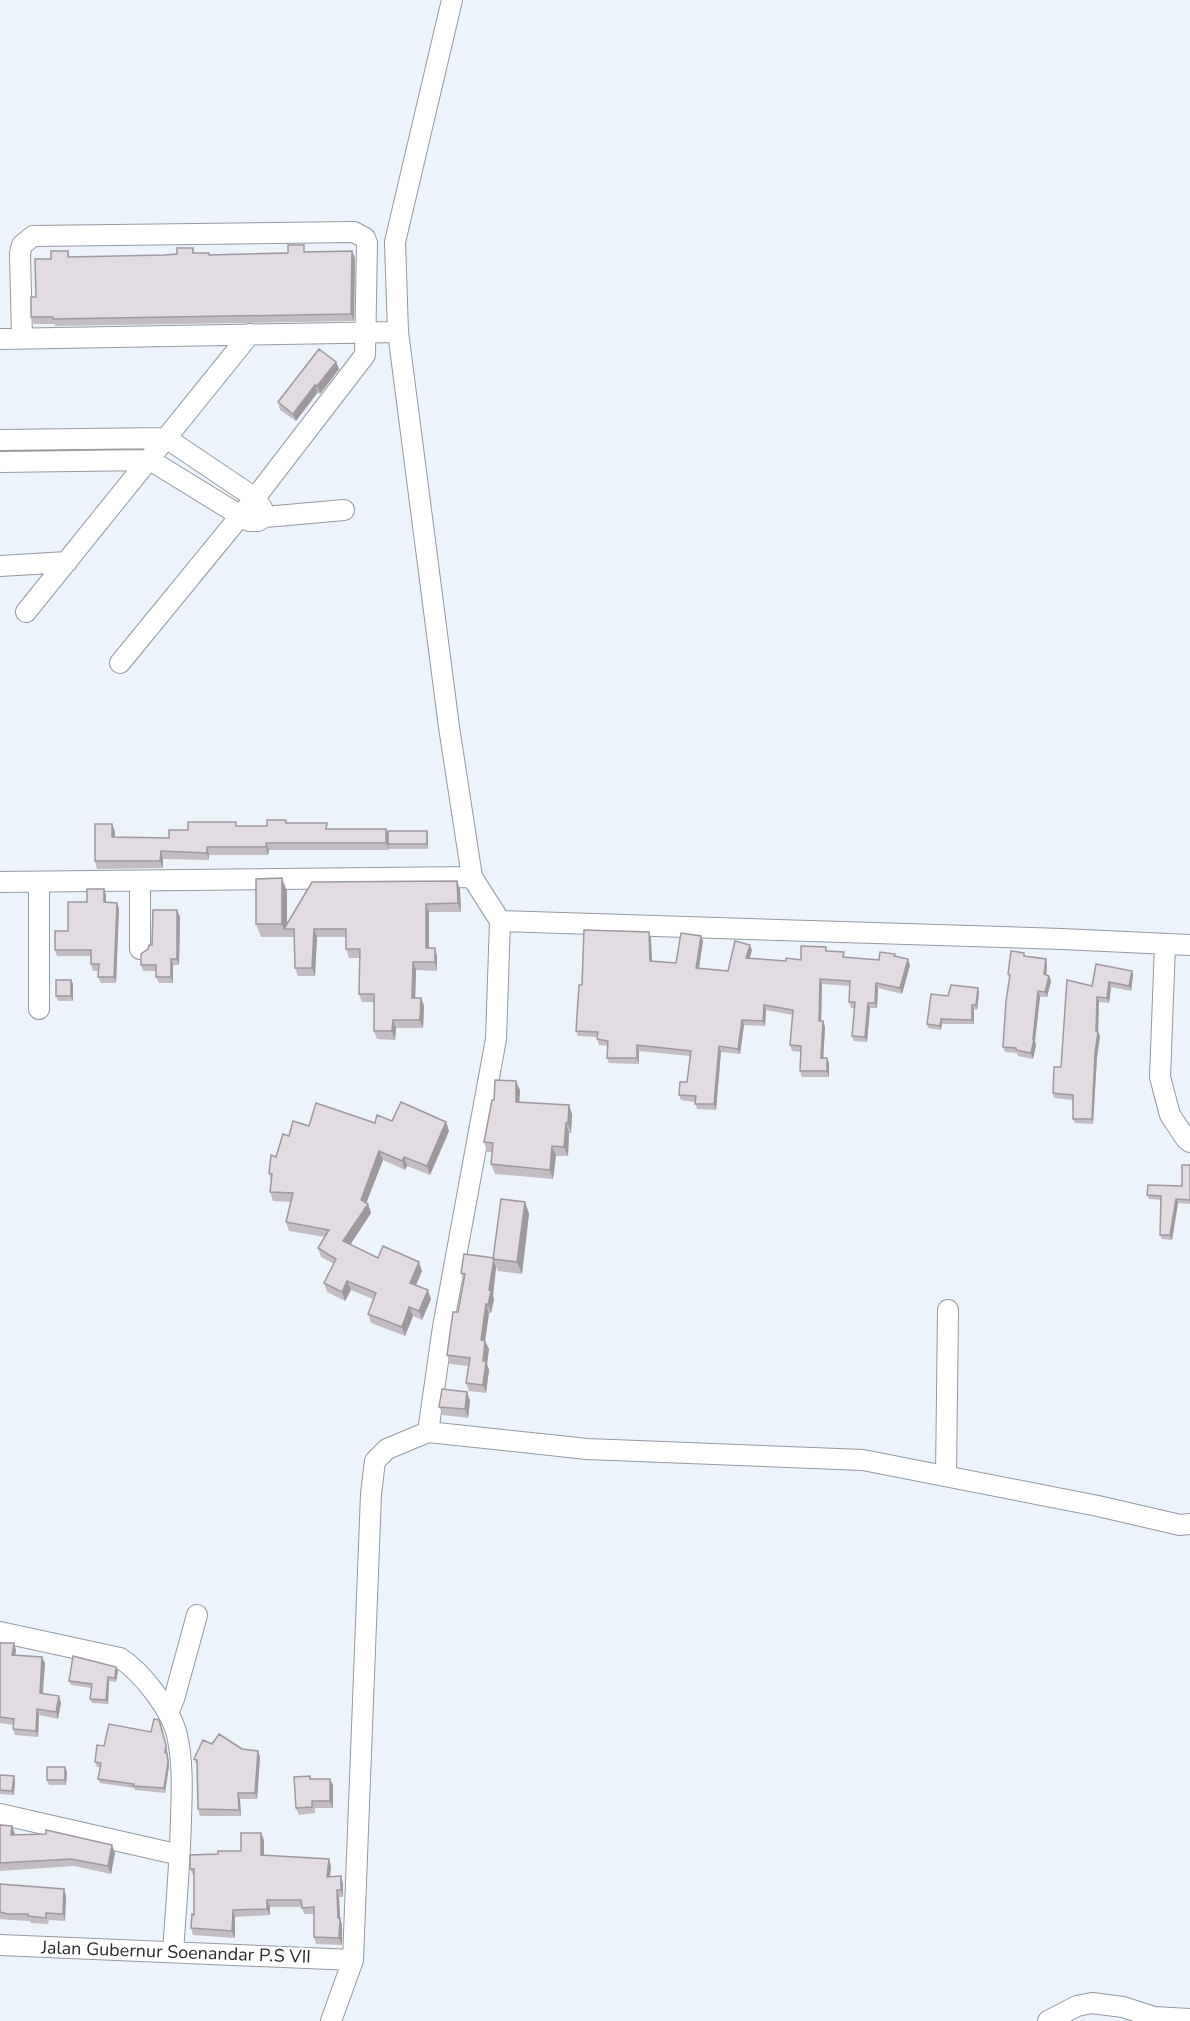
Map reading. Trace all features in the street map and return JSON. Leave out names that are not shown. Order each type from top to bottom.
[{"type":"street","points":[[428,1432],[443,1326],[496,1039],[500,921],[472,877],[449,727],[398,332],[395,242],[452,0]]},
{"type":"street","points":[[22,338],[20,254],[26,240],[40,235],[354,232],[364,238],[367,243],[364,357],[255,498],[120,663]]},
{"type":"street","points":[[0,339],[398,332]]},
{"type":"street","points":[[26,612],[250,334]]},
{"type":"street","points":[[0,440],[166,438],[255,498],[265,517]]},
{"type":"street","points":[[0,462],[150,460],[253,522],[265,517],[344,510]]},
{"type":"street","points":[[0,566],[68,562]]},
{"type":"street","points":[[0,882],[472,877]]},
{"type":"street","points":[[140,881],[140,949]]},
{"type":"street","points":[[39,882],[39,1009]]},
{"type":"street","points":[[500,921],[1190,945]]},
{"type":"street","points":[[1165,945],[1160,1077],[1170,1115],[1190,1142]]},
{"type":"street","points":[[946,1476],[948,1310]]},
{"type":"street","points":[[331,2021],[353,1960],[371,1494],[375,1461],[387,1449],[428,1432],[587,1449],[863,1460],[1098,1506],[1180,1525],[1190,1524]]},
{"type":"street","points":[[166,1703],[180,1676],[197,1616]]},
{"type":"street","points":[[0,1632],[112,1655],[129,1663],[166,1703],[177,1734],[181,1767],[180,1855],[173,1952]]},
{"type":"street","points":[[0,1814],[180,1855]]},
{"type":"street","name":"Jalan Gubernur Soenandar P.S VII","points":[[0,1945],[353,1960]]},
{"type":"street","points":[[1048,2021],[1077,2006],[1092,2003],[1123,2007],[1154,2017],[1190,2019]]},
{"type":"building","points":[[288,245],[304,245],[304,252],[352,251],[351,314],[53,319],[53,317],[31,317],[31,297],[36,297],[35,259],[51,259],[51,251],[68,251],[68,257],[165,255],[177,254],[177,248],[193,248],[193,253],[209,253],[209,255],[288,253]]},
{"type":"building","points":[[319,349],[336,362],[293,414],[278,402]]},
{"type":"building","points":[[267,820],[286,820],[286,823],[327,823],[326,829],[386,829],[386,843],[266,843],[266,847],[207,847],[207,853],[161,851],[160,861],[95,861],[95,824],[112,824],[112,837],[169,838],[169,830],[188,830],[188,822],[236,822],[236,826],[267,826]]},
{"type":"building","points":[[388,831],[427,831],[427,844],[388,844]]},
{"type":"building","points":[[282,878],[282,924],[256,924],[256,879]]},
{"type":"building","points":[[457,881],[458,903],[426,904],[426,948],[435,948],[435,962],[413,962],[412,998],[421,998],[420,1020],[393,1020],[392,1031],[374,1031],[374,994],[359,994],[360,949],[346,949],[346,929],[314,929],[312,968],[295,968],[294,929],[284,929],[312,882]]},
{"type":"building","points":[[87,889],[104,889],[104,902],[117,903],[114,977],[98,977],[99,964],[91,964],[91,950],[55,950],[55,931],[68,931],[68,902],[87,902]]},
{"type":"building","points":[[153,910],[177,910],[177,959],[171,959],[171,977],[156,977],[156,965],[141,965],[141,954],[148,949],[149,945],[152,945]]},
{"type":"building","points":[[584,930],[649,932],[650,961],[676,963],[681,933],[701,936],[696,968],[728,971],[735,941],[750,945],[746,958],[801,960],[801,946],[826,947],[826,951],[844,952],[843,957],[879,960],[880,952],[908,959],[900,988],[876,983],[875,1003],[868,1003],[865,1037],[852,1036],[855,1002],[849,1002],[850,981],[820,979],[819,1021],[823,1021],[821,1058],[827,1058],[827,1071],[800,1071],[801,1046],[790,1045],[793,1010],[764,1005],[763,1021],[742,1020],[738,1049],[719,1046],[714,1104],[695,1104],[696,1096],[679,1095],[680,1082],[687,1082],[691,1051],[637,1045],[637,1058],[607,1058],[608,1041],[597,1039],[598,1032],[576,1031],[579,985],[582,985]]},
{"type":"building","points":[[1011,951],[1024,953],[1024,956],[1046,959],[1044,974],[1049,976],[1045,992],[1038,991],[1031,1053],[1003,1047]]},
{"type":"building","points":[[1096,964],[1132,971],[1129,986],[1109,982],[1107,998],[1097,997],[1096,1031],[1098,1032],[1092,1119],[1073,1119],[1073,1095],[1053,1093],[1054,1067],[1061,1067],[1067,980],[1092,986]]},
{"type":"building","points":[[56,980],[71,980],[71,996],[56,996]]},
{"type":"building","points":[[951,985],[978,988],[976,1005],[972,1005],[972,1020],[941,1019],[940,1026],[927,1024],[931,994],[948,996]]},
{"type":"building","points":[[495,1080],[516,1081],[516,1102],[569,1105],[564,1147],[552,1146],[550,1170],[491,1164],[493,1143],[484,1142],[492,1100],[494,1100]]},
{"type":"building","points":[[401,1102],[446,1122],[427,1166],[404,1157],[402,1161],[379,1151],[361,1200],[368,1204],[343,1241],[378,1258],[383,1246],[419,1262],[410,1283],[428,1290],[419,1311],[409,1307],[402,1327],[368,1314],[376,1293],[347,1281],[342,1292],[324,1283],[336,1259],[318,1248],[329,1230],[286,1222],[293,1193],[270,1192],[272,1174],[269,1173],[271,1155],[276,1157],[283,1134],[289,1136],[293,1121],[309,1126],[316,1103],[375,1123],[377,1115],[392,1121]]},
{"type":"building","points":[[1182,1165],[1190,1165],[1190,1200],[1176,1199],[1170,1235],[1160,1235],[1161,1196],[1147,1195],[1148,1185],[1182,1186]]},
{"type":"building","points":[[501,1199],[525,1202],[517,1262],[493,1259]]},
{"type":"building","points":[[464,1254],[494,1258],[489,1290],[491,1291],[488,1305],[486,1304],[481,1340],[485,1341],[483,1361],[486,1361],[483,1385],[466,1383],[470,1358],[447,1355],[453,1312],[458,1312],[465,1274],[461,1273]]},
{"type":"building","points":[[442,1389],[467,1392],[465,1409],[439,1407]]},
{"type":"building","points":[[0,1643],[14,1643],[12,1655],[42,1657],[40,1693],[59,1696],[56,1712],[37,1709],[36,1731],[13,1729],[14,1719],[0,1717]]},
{"type":"building","points":[[73,1656],[116,1667],[115,1678],[108,1677],[106,1700],[90,1699],[92,1684],[69,1681]]},
{"type":"building","points":[[154,1719],[159,1720],[166,1745],[165,1753],[167,1753],[168,1762],[164,1788],[133,1786],[134,1784],[98,1779],[101,1763],[95,1762],[97,1745],[104,1746],[109,1724],[151,1732]]},
{"type":"building","points":[[219,1734],[242,1749],[258,1751],[255,1793],[238,1793],[239,1810],[198,1809],[197,1760],[194,1759],[203,1740],[212,1744]]},
{"type":"building","points":[[47,1767],[65,1767],[65,1780],[47,1780]]},
{"type":"building","points":[[0,1775],[14,1776],[12,1791],[0,1790]]},
{"type":"building","points":[[310,1776],[310,1779],[330,1779],[330,1801],[312,1801],[312,1807],[296,1808],[294,1777]]},
{"type":"building","points":[[0,1825],[12,1826],[11,1835],[46,1834],[46,1830],[112,1845],[108,1866],[71,1859],[0,1863]]},
{"type":"building","points":[[241,1833],[261,1833],[261,1855],[329,1859],[327,1877],[341,1876],[341,1890],[337,1890],[338,1918],[340,1918],[339,1938],[314,1937],[314,1907],[302,1908],[301,1900],[267,1900],[267,1909],[233,1910],[232,1931],[191,1928],[192,1914],[194,1915],[194,1869],[190,1869],[190,1855],[241,1851]]},
{"type":"building","points":[[0,1884],[64,1889],[63,1914],[46,1913],[46,1918],[0,1912]]}]
